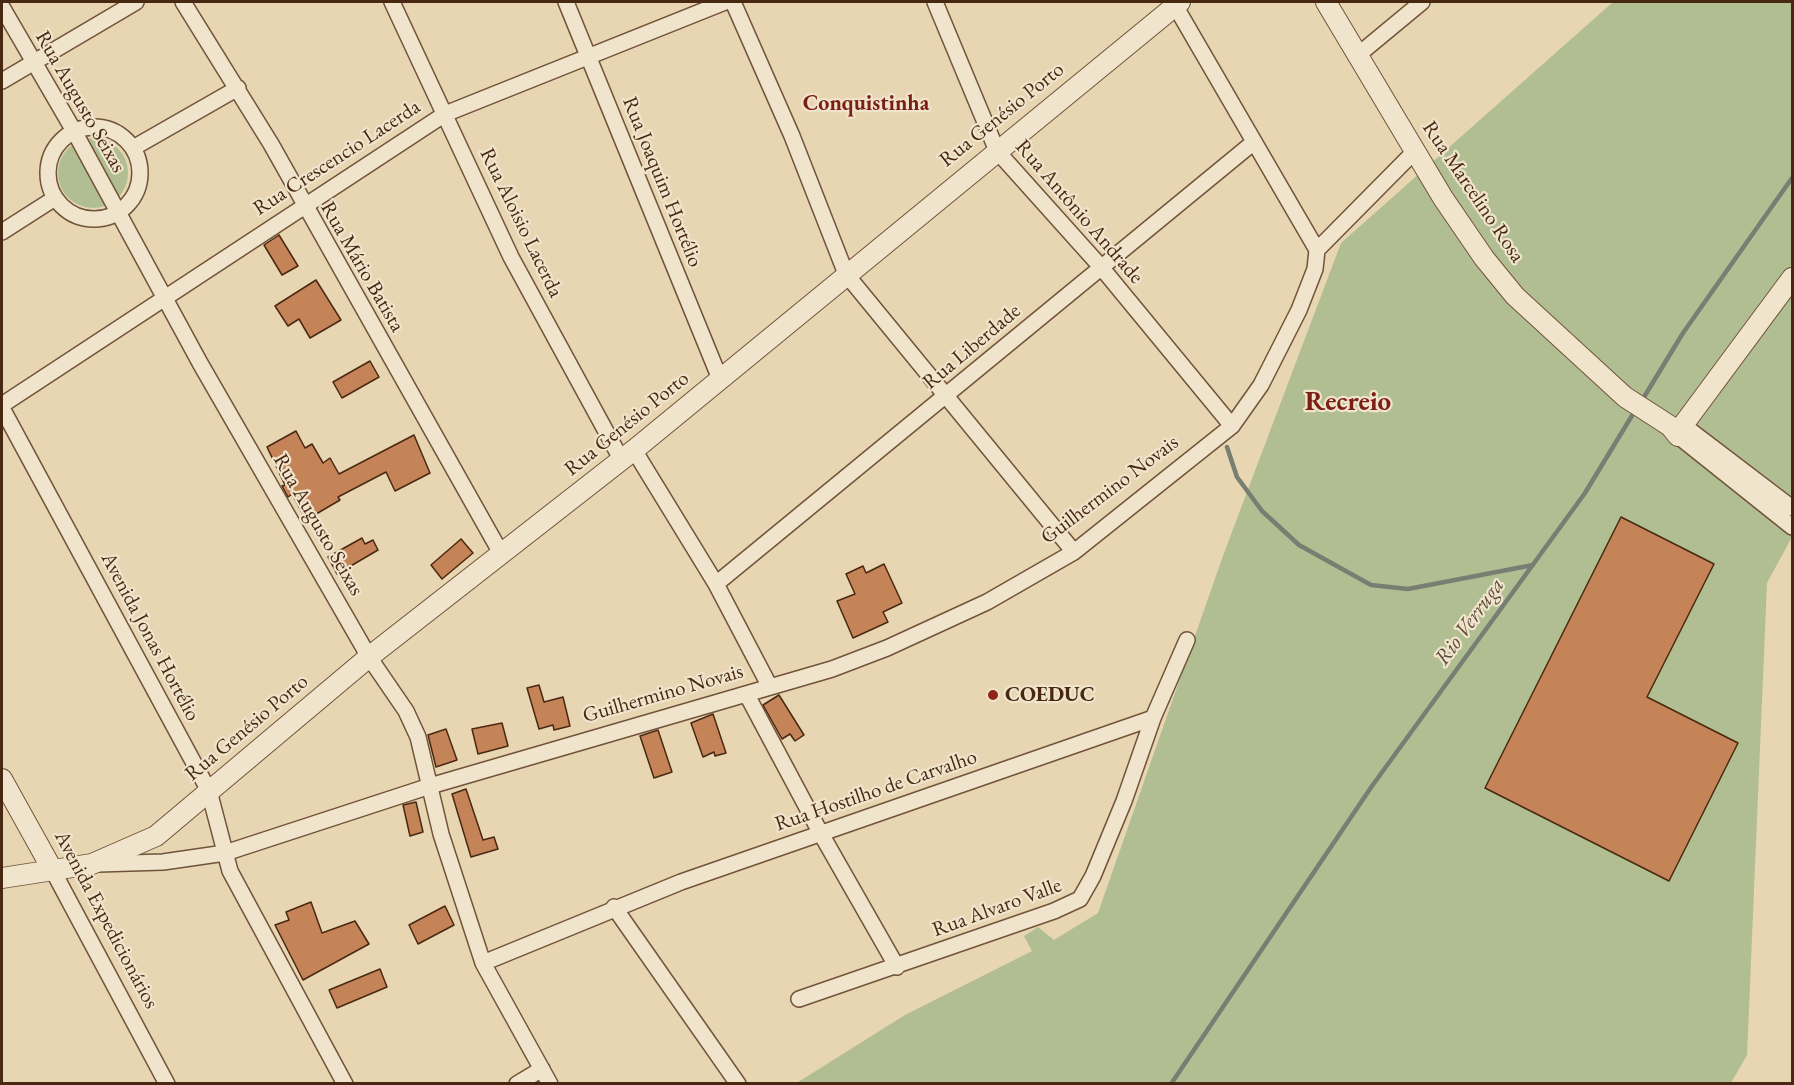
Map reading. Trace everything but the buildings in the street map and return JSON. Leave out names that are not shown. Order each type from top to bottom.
[{"type":"street","points":[[2,81],[136,2]]},
{"type":"street","name":"Rua Mário Batista","points":[[183,2],[238,88],[502,555]]},
{"type":"street","name":"Rua Aloisio Lacerda","points":[[392,2],[511,257],[628,454],[716,584],[770,687]]},
{"type":"street","name":"Rua Joaquim Hortélio","points":[[566,2],[720,379]]},
{"type":"street","name":"Rua Crescencio Lacerda","points":[[2,406],[303,205],[445,114],[725,2]]},
{"type":"street","points":[[733,2],[792,136],[846,274],[1074,552]]},
{"type":"street","name":"Rua Antônio Andrade","points":[[935,2],[997,151],[1101,267],[1232,426]]},
{"type":"street","name":"Rua Marcelino Rosa","points":[[1326,2],[1415,151],[1484,258],[1515,296],[1626,397],[1792,508]]},
{"type":"street","points":[[1358,55],[1422,2]]},
{"type":"street","points":[[1176,3],[1317,250],[1415,151]]},
{"type":"street","name":"Rua Genésio Porto","points":[[92,864],[156,836],[369,657],[628,454],[1176,3]]},
{"type":"street","name":"Rua Augusto Seixas","points":[[2,7],[74,131],[163,298],[369,657],[406,711],[418,737],[441,834],[483,963],[550,1083]]},
{"type":"street","points":[[133,148],[238,88]]},
{"type":"street","points":[[100,127],[124,138],[133,148],[139,162],[140,176],[129,203],[118,213],[91,219],[77,216],[55,198],[49,183],[48,168],[53,153],[62,140],[74,131],[100,127]]},
{"type":"street","name":"Rua Liberdade","points":[[716,584],[1254,142]]},
{"type":"street","points":[[2,232],[55,198]]},
{"type":"street","name":"Guilhermino Novais","points":[[2,878],[92,864],[155,863],[225,853],[430,786],[832,669],[887,648],[987,602],[1074,552],[1232,426],[1261,385],[1299,310],[1315,268],[1317,250]]},
{"type":"street","points":[[1671,426],[1792,278]]},
{"type":"street","name":"Avenida Jonas Hortélio","points":[[2,406],[209,792],[230,871],[345,1083]]},
{"type":"street","name":"Rua Marcelino Rosa","points":[[1671,426],[1792,527]]},
{"type":"street","name":"Rua Alvaro Valle","points":[[798,999],[897,967],[1054,911],[1080,899],[1089,885],[1125,801],[1153,718],[1187,640]]},
{"type":"street","points":[[747,695],[820,832],[897,967]]},
{"type":"street","name":"Rua Hostilho de Carvalho","points":[[483,963],[614,907],[820,832],[1153,718]]},
{"type":"street","name":"Avenida Expedicionários","points":[[2,779],[167,1083]]},
{"type":"street","points":[[614,907],[738,1083]]},
{"type":"street","points":[[517,1083],[542,1069]]},
{"type":"green space","points":[[1613,2],[1792,2],[1792,537],[1767,583],[1747,1055],[1731,1083],[795,1084],[905,1015],[1032,951],[1024,936],[1038,927],[1054,940],[1098,913],[1224,553],[1341,243]]},
{"type":"green space","points":[[93,138],[106,141],[118,148],[125,160],[128,173],[125,186],[118,198],[106,205],[93,208],[80,205],[68,198],[61,186],[58,173],[61,160],[68,148],[80,141]]},
{"type":"waterway","name":"Rio Verruga","points":[[1641,402],[1683,333],[1792,178]]},
{"type":"waterway","name":"Rio Verruga","points":[[1171,1084],[1372,786],[1585,493],[1636,409]]},
{"type":"waterway","points":[[1227,447],[1237,477],[1262,511],[1299,545],[1371,585],[1408,589],[1533,565]]},
{"type":"place","name":"COEDUC","points":[[993,695]]},
{"type":"district","name":"Conquistinha","points":[[866,104]]},
{"type":"district","name":"Recreio","points":[[1348,403]]}]
